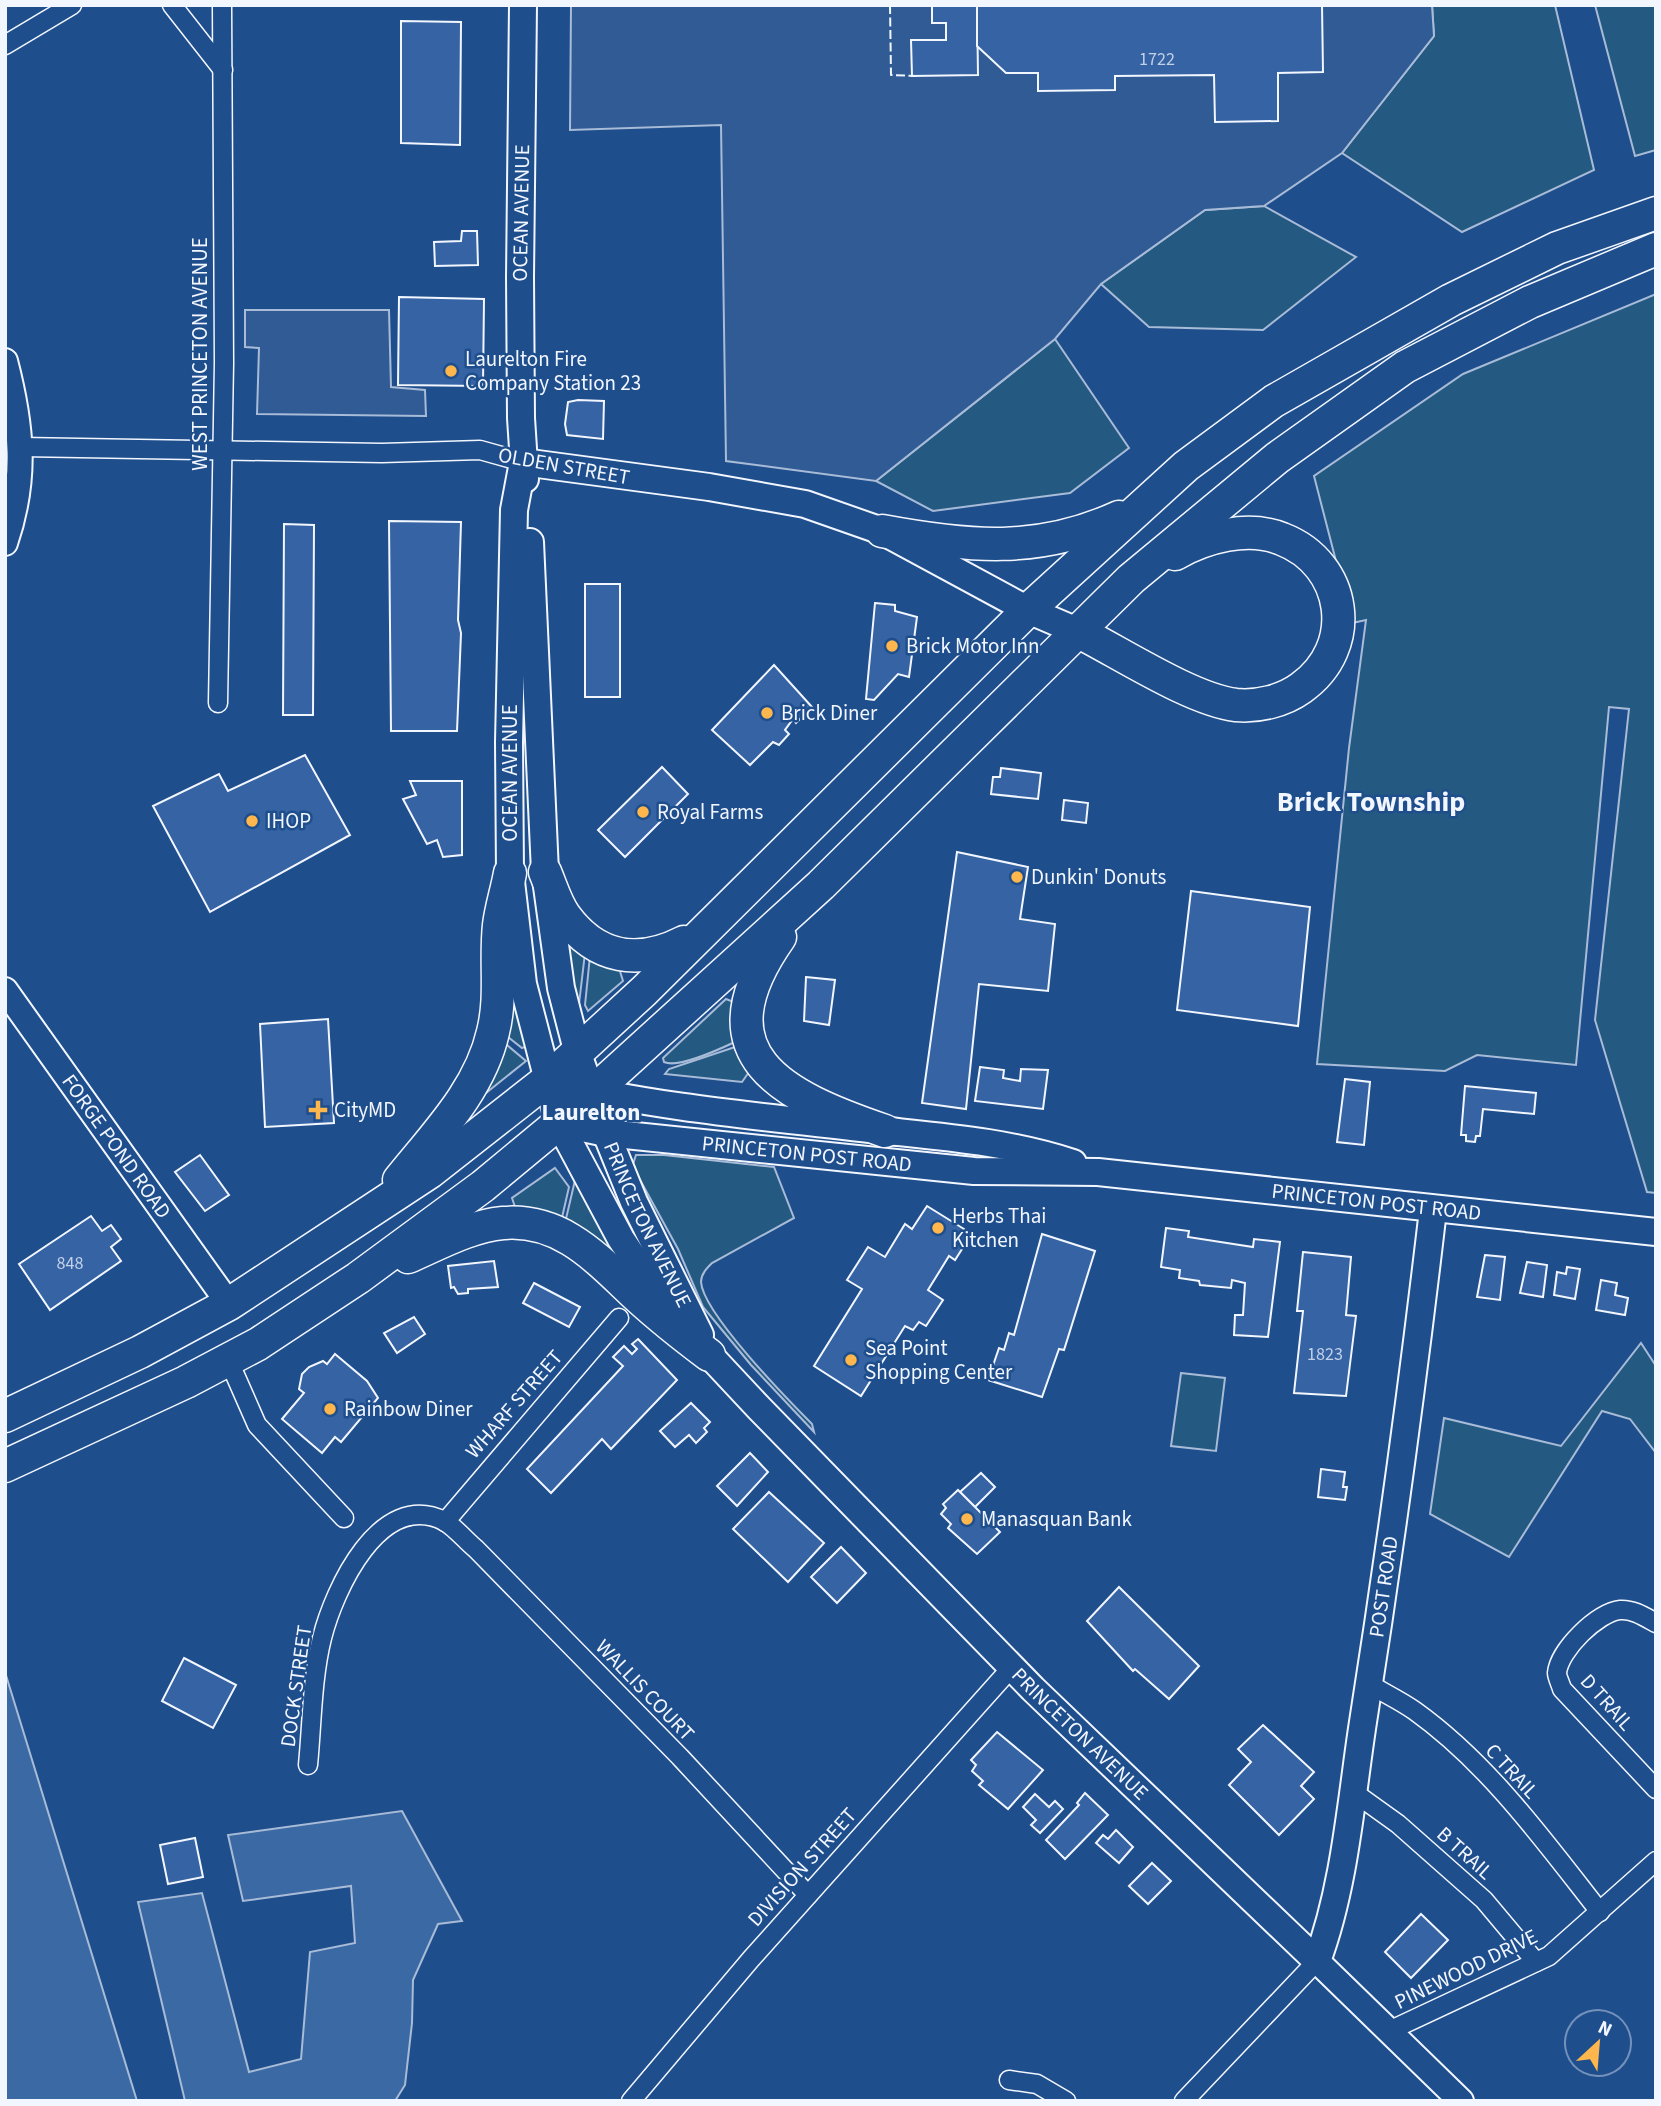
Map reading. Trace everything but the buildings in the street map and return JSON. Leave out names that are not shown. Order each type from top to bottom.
[{"type":"highway","points":[[5,1416],[129,1358],[229,1304],[430,1172],[546,1081],[578,1054],[701,934],[1028,610],[1186,466],[1273,401],[1374,342],[1557,248],[1656,214]]},
{"type":"highway","points":[[5,1466],[186,1382],[258,1344],[358,1278],[483,1186],[593,1093],[821,885],[1131,579],[1277,458],[1405,367],[1530,302],[1656,249]]},
{"type":"highway","points":[[883,531],[944,542],[1019,545],[1068,537],[1143,506]]},
{"type":"highway","points":[[1077,631],[1192,692],[1236,705],[1264,704],[1290,696],[1324,668],[1338,636],[1339,611],[1326,579],[1316,563],[1281,538],[1251,532],[1217,537],[1180,551],[1131,579]]},
{"type":"highway","points":[[545,872],[564,914],[576,930],[611,952],[645,958],[701,934]]},
{"type":"highway","points":[[376,1208],[451,1115],[471,1087],[486,1055],[494,1031],[499,985],[499,926],[510,873]]},
{"type":"highway","points":[[821,885],[761,965],[749,998],[747,1022],[750,1040],[756,1058],[772,1078],[802,1099],[886,1131]]},
{"type":"highway","points":[[358,1278],[475,1229],[504,1223],[534,1225],[559,1233],[580,1244],[661,1318],[709,1355]]},
{"type":"main road","name":"OCEAN AVENUE","points":[[523,5],[520,277],[523,463],[529,510],[545,872],[561,988],[578,1054]]},
{"type":"main road","name":"OCEAN AVENUE","points":[[523,463],[513,527],[509,742],[510,873],[523,984],[559,1123]]},
{"type":"main road","name":"OLDEN STREET","points":[[523,463],[761,495],[805,504],[883,531],[1028,610],[1077,631]]},
{"type":"main road","name":"PRINCETON AVENUE","points":[[578,1054],[634,1202],[709,1355]]},
{"type":"main road","name":"PRINCETON POST ROAD","points":[[546,1081],[665,1106],[975,1141],[1033,1152],[1098,1172]]},
{"type":"main road","name":"PRINCETON AVENUE","points":[[559,1123],[621,1239],[672,1315],[1012,1667],[1317,1961]]},
{"type":"main road","name":"PRINCETON POST ROAD","points":[[559,1123],[606,1133],[974,1171],[1098,1172],[1656,1232]]},
{"type":"main road","name":"POST ROAD","points":[[1317,1961],[1327,1934],[1398,1501],[1433,1210]]},
{"type":"street","points":[[5,45],[72,5]]},
{"type":"street","points":[[172,5],[223,70]]},
{"type":"street","name":"WEST PRINCETON AVENUE","points":[[218,703],[223,450],[222,5]]},
{"type":"street","points":[[5,361],[20,447],[20,489],[5,543]]},
{"type":"street","name":"OLDEN STREET","points":[[20,447],[382,453],[480,450],[523,463]]},
{"type":"street","name":"FORGE POND ROAD","points":[[5,990],[229,1304]]},
{"type":"street","name":"WHARF STREET","points":[[444,1522],[619,1318]]},
{"type":"street","points":[[228,1359],[257,1425],[280,1452],[313,1481],[344,1518]]},
{"type":"street","name":"DOCK STREET","points":[[308,1765],[321,1640],[353,1563],[367,1544],[397,1519],[422,1515],[444,1522]]},
{"type":"street","name":"WALLIS COURT","points":[[444,1522],[476,1549],[680,1757],[808,1895]]},
{"type":"street","name":"D TRAIL","points":[[1656,1623],[1623,1610],[1611,1612],[1579,1635],[1566,1651],[1557,1673],[1562,1689],[1656,1789]]},
{"type":"street","name":"DIVISION STREET","points":[[631,2101],[808,1895],[1012,1667]]},
{"type":"street","name":"C TRAIL","points":[[1369,1684],[1416,1712],[1464,1752],[1530,1824],[1600,1912]]},
{"type":"street","name":"B TRAIL","points":[[1352,1791],[1398,1824],[1484,1900],[1536,1962]]},
{"type":"street","name":"PINEWOOD DRIVE","points":[[1390,2031],[1549,1956],[1656,1861]]},
{"type":"street","points":[[1184,2101],[1317,1961]]},
{"type":"street","name":"PRINCETON AVENUE","points":[[1317,1961],[1461,2101]]},
{"type":"street","points":[[1009,2080],[1037,2084],[1066,2101]]},
{"type":"shaded area","points":[[1432,5],[1555,5],[1594,170],[1462,232],[1342,153],[1434,36]]},
{"type":"shaded area","points":[[1432,5],[1434,36],[1342,153],[1264,206],[1205,210],[1101,284],[1055,339],[876,481],[726,461],[721,125],[570,130],[571,6]]},
{"type":"shaded area","points":[[1595,5],[1656,5],[1656,150],[1635,156]]},
{"type":"shaded area","points":[[1264,206],[1356,257],[1263,330],[1149,327],[1101,284],[1205,210]]},
{"type":"shaded area","points":[[1656,294],[1656,1193],[1647,1192],[1595,1020],[1629,709],[1609,707],[1576,1065],[1477,1055],[1445,1071],[1317,1064],[1349,748],[1366,620],[1352,623],[1314,476],[1463,374]]},
{"type":"shaded area","points":[[245,310],[389,310],[391,387],[425,390],[426,416],[257,414],[259,348],[245,347]]},
{"type":"shaded area","points":[[1055,339],[1129,448],[1070,493],[933,511],[876,481]]},
{"type":"shaded area","points":[[568,937],[585,953],[579,1004],[559,940]]},
{"type":"shaded area","points":[[590,956],[619,968],[623,981],[588,1011],[585,1005]]},
{"type":"shaded area","points":[[516,995],[530,1045],[522,1048],[503,1033],[510,996]]},
{"type":"shaded area","points":[[726,999],[736,1003],[737,1041],[680,1063],[664,1062],[663,1058]]},
{"type":"shaded area","points":[[501,1040],[526,1061],[481,1097]]},
{"type":"shaded area","points":[[738,1046],[749,1072],[742,1082],[665,1074],[669,1069]]},
{"type":"shaded area","points":[[636,1155],[664,1155],[774,1167],[794,1218],[712,1263],[703,1274],[701,1282],[705,1296],[731,1334],[812,1424],[814,1432],[751,1365],[703,1307],[678,1249],[639,1178],[633,1164]]},
{"type":"shaded area","points":[[555,1168],[569,1187],[561,1222],[516,1210],[512,1198]]},
{"type":"shaded area","points":[[576,1176],[619,1256],[614,1260],[565,1223]]},
{"type":"shaded area","points":[[1641,1343],[1656,1366],[1656,1453],[1630,1419],[1602,1411],[1509,1557],[1430,1514],[1444,1418],[1561,1446]]},
{"type":"shaded area","points":[[1181,1373],[1225,1378],[1216,1451],[1171,1446]]},
{"type":"shaded area","points":[[5,1672],[137,2101],[5,2101]]},
{"type":"shaded area","points":[[402,1811],[462,1921],[438,1924],[413,1980],[412,2023],[405,2085],[395,2101],[185,2101],[138,1902],[202,1893],[249,2072],[301,2059],[310,1952],[355,1943],[351,1886],[243,1901],[228,1835]]},
{"type":"fence","points":[[890,5],[891,75],[916,76]]},
{"type":"place","name":"Laurelton Fire Company Station 23","points":[[451,371]]},
{"type":"place","name":"Brick Motor Inn","points":[[892,646]]},
{"type":"place","name":"Brick Diner","points":[[767,713]]},
{"type":"place","name":"Royal Farms","points":[[643,812]]},
{"type":"place","name":"IHOP","points":[[252,821]]},
{"type":"place","name":"Dunkin' Donuts","points":[[1017,877]]},
{"type":"place","name":"CityMD","points":[[318,1110]]},
{"type":"place","name":"Herbs Thai Kitchen","points":[[938,1228]]},
{"type":"place","name":"Sea Point Shopping Center","points":[[851,1360]]},
{"type":"place","name":"Rainbow Diner","points":[[330,1409]]},
{"type":"place","name":"Manasquan Bank","points":[[967,1519]]},
{"type":"district","name":"Brick Township","points":[[1371,801]]},
{"type":"district","name":"Laurelton","points":[[591,1112]]}]
